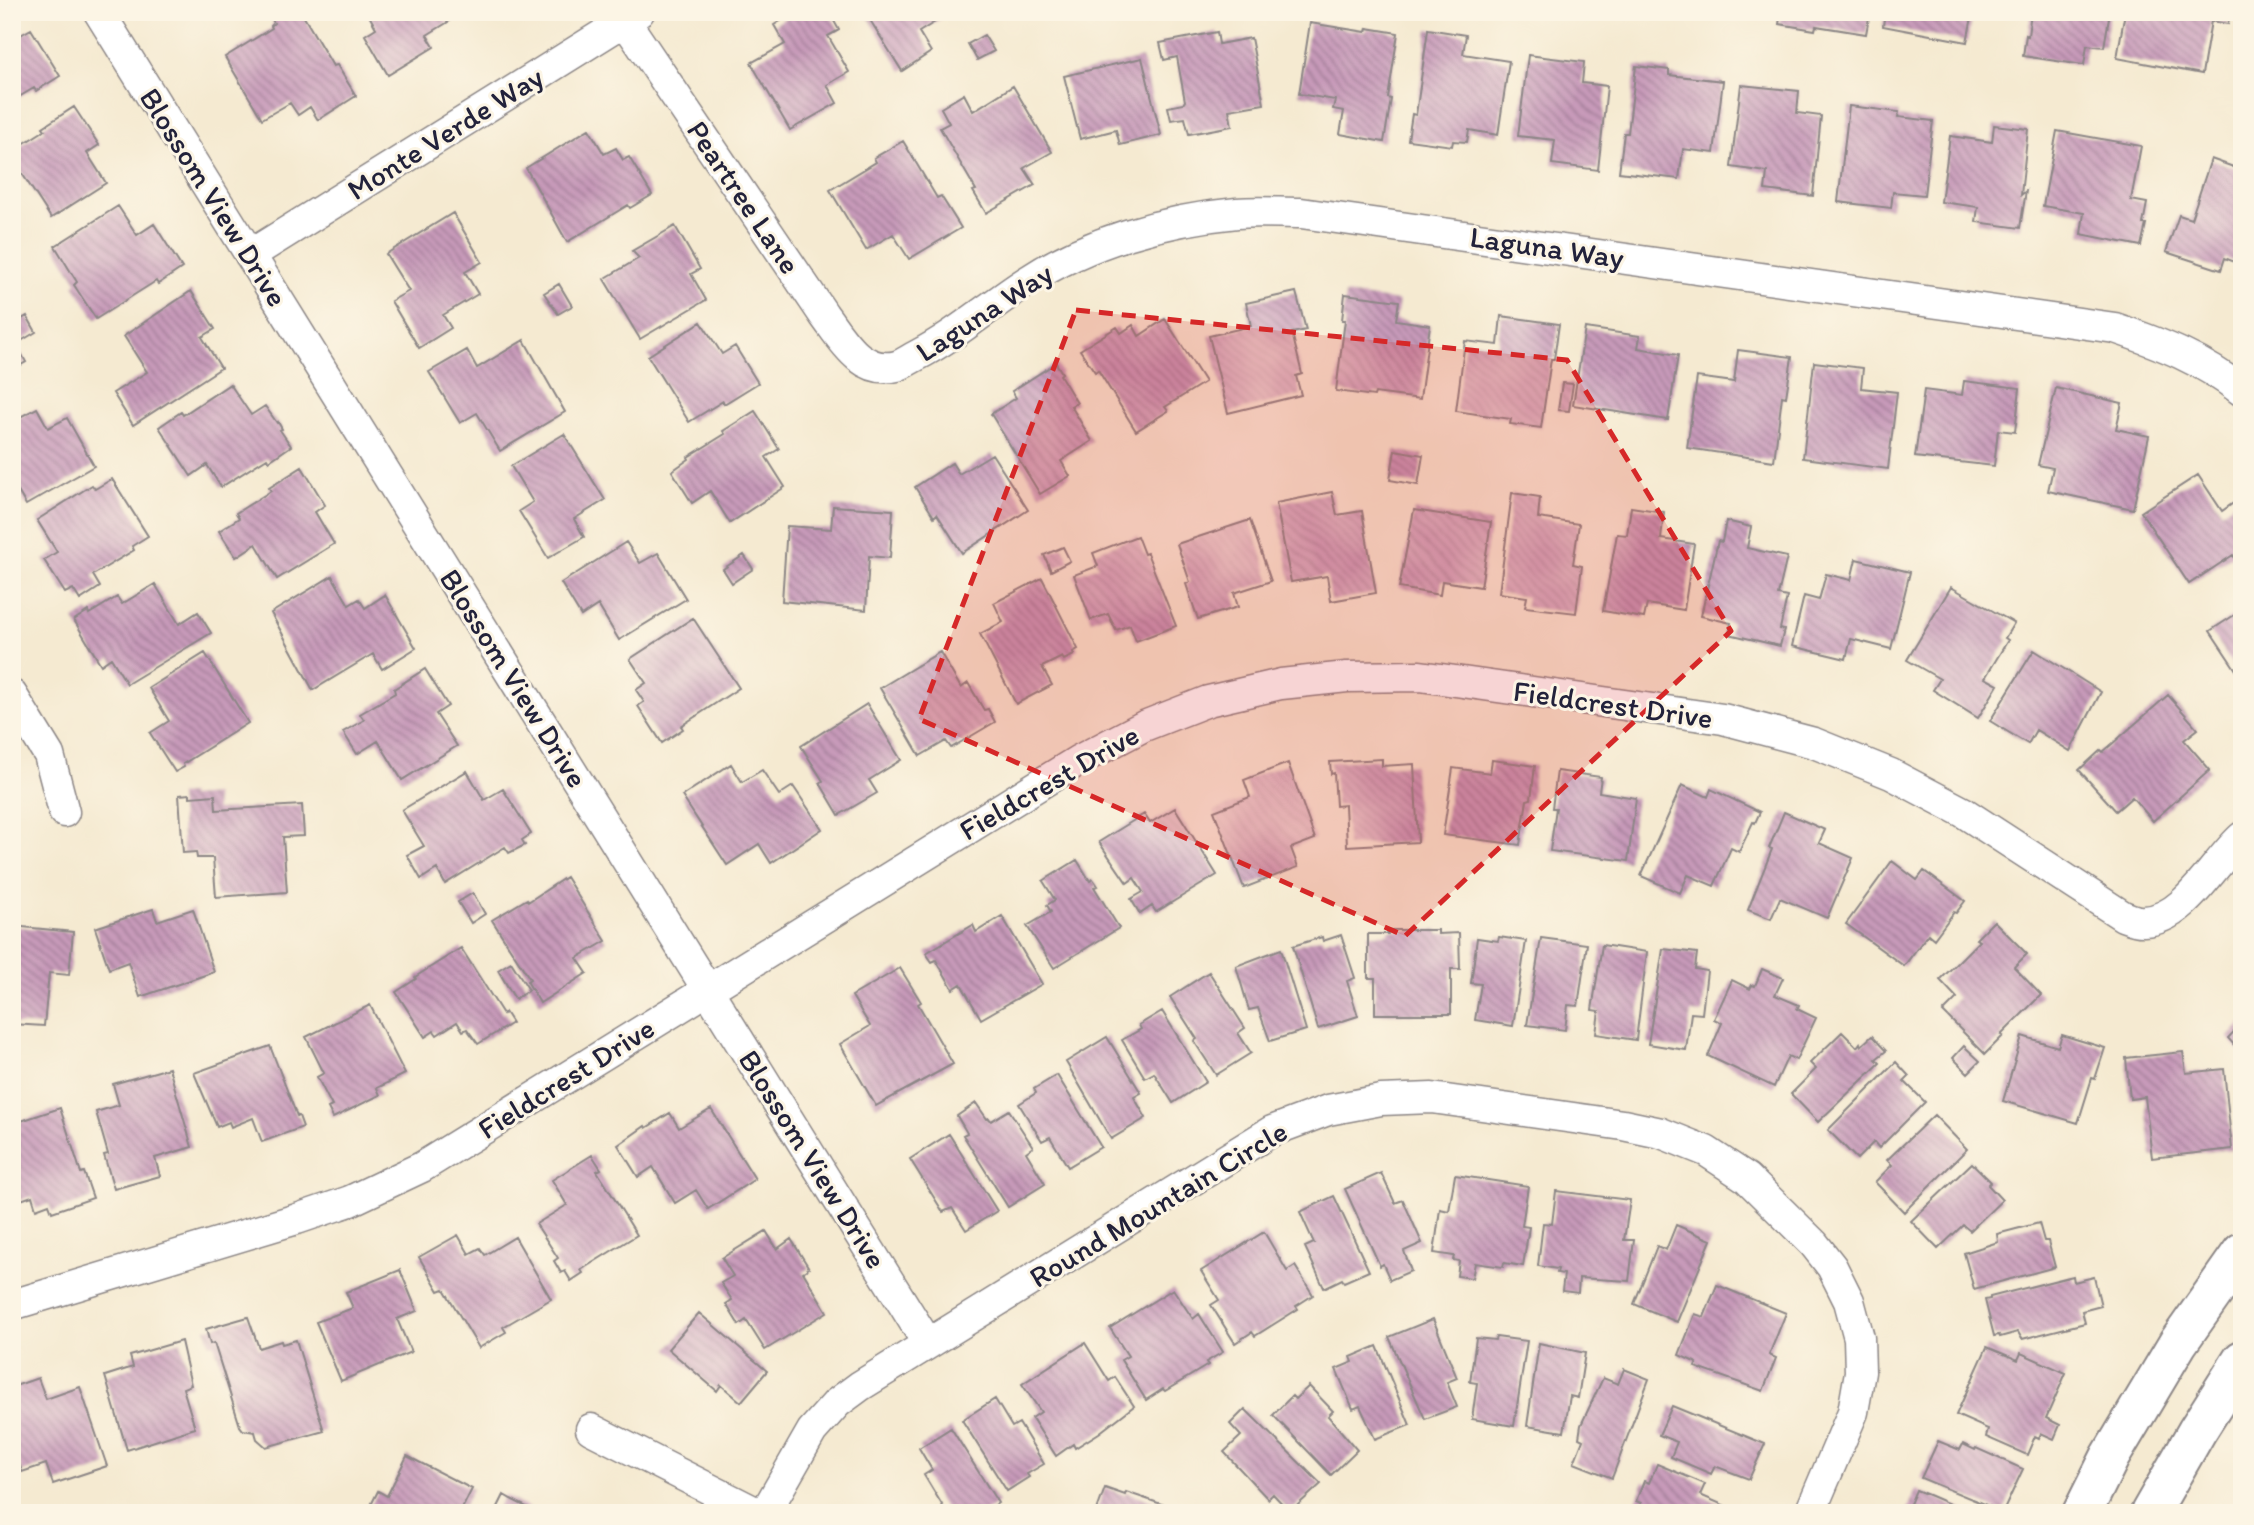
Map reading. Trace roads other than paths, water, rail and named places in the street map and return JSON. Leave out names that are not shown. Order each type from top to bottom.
[{"type":"main road","points":[[2082,1513],[2110,1457],[2178,1343],[2242,1252]]},
{"type":"main road","points":[[2150,1513],[2242,1360]]},
{"type":"street","name":"Blossom View Drive","points":[[99,12],[928,1344]]},
{"type":"street","name":"Monte Verde Way","points":[[250,255],[632,17]]},
{"type":"street","name":"Peartree Lane","points":[[632,17],[824,315],[849,349],[871,366]]},
{"type":"street","name":"Laguna Way","points":[[871,366],[897,366],[937,345],[1027,281],[1059,263],[1117,238],[1178,221],[1238,213],[1301,213],[2115,328],[2171,347],[2222,376],[2242,391]]},
{"type":"street","name":"Fieldcrest Drive","points":[[12,1305],[298,1219],[362,1195],[422,1167],[1079,760],[1144,726],[1209,701],[1282,684],[1347,677],[1420,676],[1723,719],[1814,743],[1891,774],[1964,812],[2123,916],[2142,922],[2162,918],[2193,894],[2242,837]]},
{"type":"street","points":[[12,695],[49,755],[64,812]]},
{"type":"street","name":"Round Mountain Circle","points":[[765,1513],[812,1431],[837,1404],[860,1386],[1272,1131],[1328,1110],[1381,1100],[1432,1098],[1623,1125],[1661,1133],[1706,1152],[1747,1178],[1814,1244],[1832,1267],[1850,1301],[1859,1338],[1860,1373],[1853,1412],[1810,1513]]},
{"type":"street","points":[[591,1429],[757,1513]]}]
